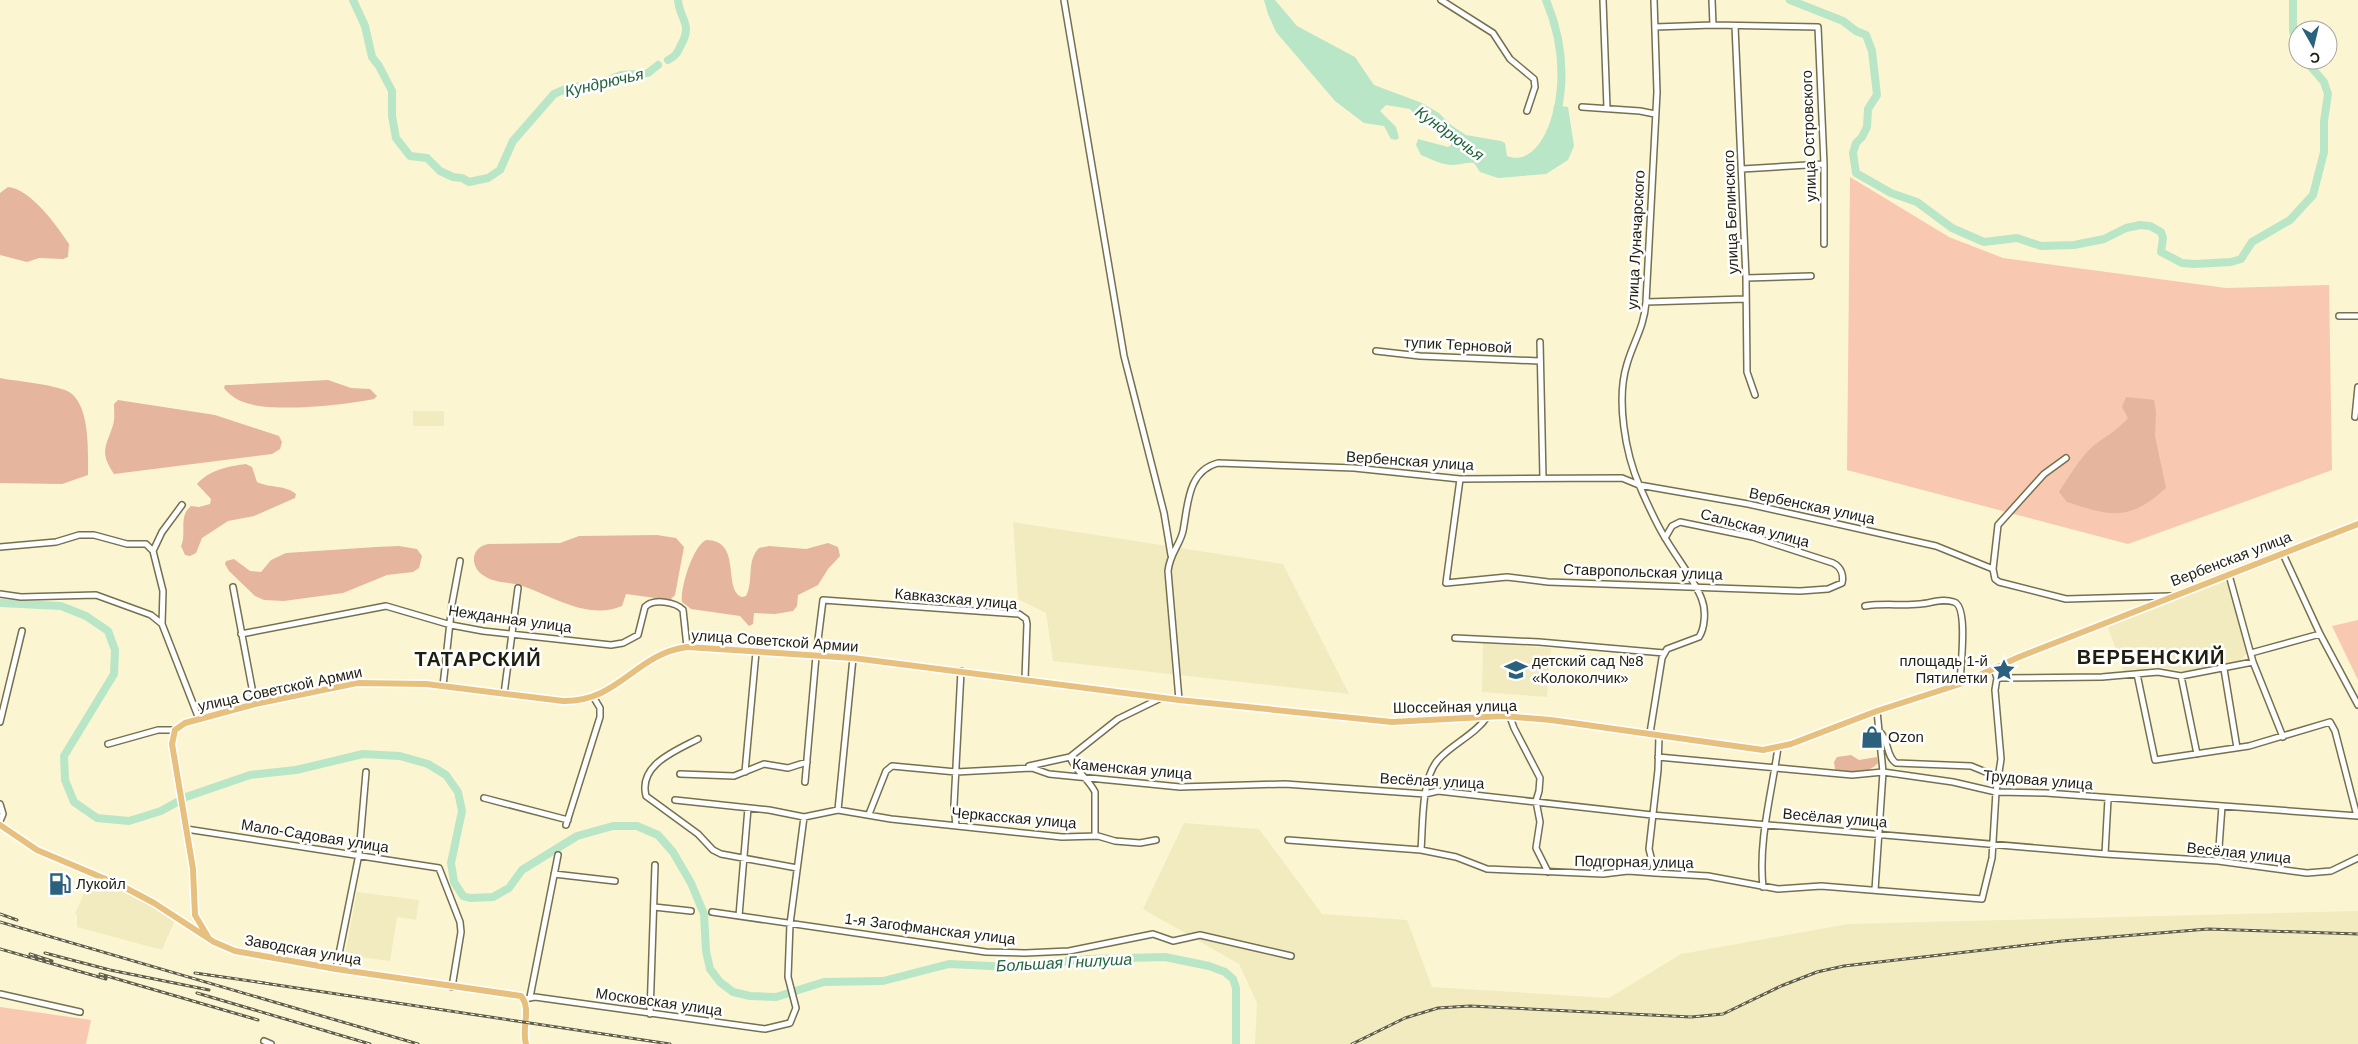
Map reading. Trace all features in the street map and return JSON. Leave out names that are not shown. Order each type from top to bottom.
[{"type":"main road","name":"Вербенская улица","points":[[2176,596],[2358,524]]},
{"type":"main road","points":[[1778,747],[1791,744],[1876,711],[1960,684],[2176,596]]},
{"type":"main road","name":"улица Советской Армии","points":[[175,730],[185,723],[255,704],[357,683],[405,682],[563,702],[585,701],[594,698],[664,651],[687,647],[853,658],[1132,694]]},
{"type":"main road","name":"Шоссейная улица","points":[[1132,694],[1392,722],[1510,717],[1650,733],[1659,736],[1763,750],[1778,747]]},
{"type":"main road","points":[[175,730],[172,744],[193,869],[195,915],[208,937]]},
{"type":"main road","name":"Заводская улица","points":[[0,825],[37,850],[122,886],[208,937],[243,953],[527,998]]},
{"type":"main road","points":[[182,921],[195,915]]},
{"type":"main road","points":[[526,1044],[524,1032],[527,998]]},
{"type":"street","points":[[1064,0],[1124,356],[1164,513],[1171,556],[1168,571],[1179,700]]},
{"type":"street","points":[[1441,0],[1493,34],[1510,59],[1534,79],[1535,87],[1527,111]]},
{"type":"street","points":[[1604,0],[1607,108]]},
{"type":"street","name":"улица Луначарского","points":[[1654,0],[1657,84],[1646,302],[1644,322],[1627,361],[1621,395],[1624,426],[1639,485],[1665,538],[1704,605],[1701,634],[1694,640],[1667,650],[1664,653]]},
{"type":"street","points":[[1712,0],[1713,25]]},
{"type":"street","points":[[1655,27],[1735,26]]},
{"type":"street","name":"улица Островского","points":[[1735,26],[1818,27],[1824,164],[1824,244]]},
{"type":"street","name":"улица Белинского","points":[[1735,26],[1746,278],[1746,372],[1755,395]]},
{"type":"street","points":[[1582,107],[1655,114]]},
{"type":"street","points":[[1742,168],[1824,164]]},
{"type":"street","points":[[1746,278],[1811,276]]},
{"type":"street","points":[[1646,302],[1745,299]]},
{"type":"street","points":[[2339,316],[2358,316]]},
{"type":"street","points":[[1540,342],[1539,360],[1544,478]]},
{"type":"street","name":"тупик Терновой","points":[[1376,351],[1415,356],[1539,360]]},
{"type":"street","points":[[2355,417],[2358,387]]},
{"type":"street","points":[[1993,570],[1998,525],[2044,474],[2066,458]]},
{"type":"street","name":"Вербенская улица","points":[[1171,556],[1183,532],[1184,516],[1189,494],[1197,478],[1210,465],[1233,462],[1354,468],[1460,479],[1622,478],[1639,485],[1748,504],[1936,546],[1993,570],[1995,579],[1999,582],[2066,599],[2176,596]]},
{"type":"street","name":"Ставропольская улица","points":[[1460,479],[1446,583],[1512,577],[1548,582],[1800,591],[1828,589],[1840,585]]},
{"type":"street","points":[[153,551],[162,532],[182,505]]},
{"type":"street","name":"Сальская улица","points":[[1665,538],[1676,523],[1692,524],[1753,537],[1833,563],[1842,573],[1843,579],[1840,585]]},
{"type":"street","points":[[0,547],[56,542],[78,535],[94,535],[127,544],[146,544],[153,551],[163,591],[162,624],[199,719]]},
{"type":"street","points":[[2283,554],[2320,634],[2356,694],[2358,705]]},
{"type":"street","points":[[443,686],[460,561]]},
{"type":"street","points":[[2229,575],[2253,662],[2283,737]]},
{"type":"street","points":[[234,587],[255,704]]},
{"type":"street","points":[[504,694],[518,588]]},
{"type":"street","points":[[0,594],[21,597],[96,595],[151,615],[162,624]]},
{"type":"street","name":"Кавказская улица","points":[[816,656],[823,600],[1019,614],[1026,619],[1027,624],[1025,679]]},
{"type":"street","points":[[1865,606],[1921,604],[1940,600],[1957,603],[1960,606],[1962,618],[1960,684]]},
{"type":"street","name":"Нежданная улица","points":[[241,634],[386,606],[451,625],[483,631],[599,644],[623,643],[638,635],[645,607],[656,602],[679,606],[683,610],[687,647]]},
{"type":"street","points":[[0,722],[2,707],[22,631]]},
{"type":"street","points":[[2251,653],[2320,634]]},
{"type":"street","points":[[1455,638],[1539,642],[1664,653],[1659,672],[1650,733]]},
{"type":"street","points":[[745,772],[756,652]]},
{"type":"street","points":[[805,782],[816,656]]},
{"type":"street","points":[[838,810],[853,658]]},
{"type":"street","points":[[1998,678],[2102,677],[2158,672],[2182,676],[2253,662]]},
{"type":"street","points":[[1994,669],[1998,678],[1995,690],[2001,752],[1996,792],[1994,844]]},
{"type":"street","points":[[2224,669],[2238,748]]},
{"type":"street","points":[[956,826],[956,772],[961,671]]},
{"type":"street","points":[[2137,674],[2155,760],[2238,748],[2283,737],[2330,722],[2335,731],[2357,816]]},
{"type":"street","points":[[2182,676],[2197,754]]},
{"type":"street","points":[[484,798],[567,822],[599,725],[601,711],[594,698]]},
{"type":"street","points":[[1024,768],[1070,757],[1118,719],[1162,698]]},
{"type":"street","points":[[1875,890],[1883,772],[1880,732],[1876,711]]},
{"type":"street","points":[[1421,850],[1425,794],[1431,773],[1438,759],[1483,724],[1487,717]]},
{"type":"street","points":[[1510,717],[1540,778],[1536,801],[1540,822],[1536,848],[1548,872]]},
{"type":"street","name":"улица Советской Армии","points":[[108,744],[158,730],[175,730]]},
{"type":"street","points":[[1880,732],[1884,737],[1890,758],[1896,763],[1971,766],[1998,778]]},
{"type":"street","points":[[1655,873],[1649,849],[1659,736]]},
{"type":"street","points":[[698,739],[680,748],[652,767],[646,777],[644,787],[646,796],[698,834],[713,850],[721,854],[797,868]]},
{"type":"street","points":[[1763,887],[1765,825],[1778,747]]},
{"type":"street","points":[[1070,757],[1073,766],[1085,777],[1095,792],[1095,836]]},
{"type":"street","name":"Трудовая улица","points":[[1658,757],[1852,775],[1883,772],[1953,782],[1996,792],[2010,791],[2357,816]]},
{"type":"street","points":[[680,774],[725,776],[745,772],[764,764],[788,768],[807,762]]},
{"type":"street","name":"Каменская улица","points":[[869,814],[889,768],[898,766],[956,772],[1024,768],[1039,769],[1050,774],[1180,787],[1308,784]]},
{"type":"street","points":[[336,969],[359,854],[366,772]]},
{"type":"street","name":"Весёлая улица","points":[[1308,784],[1425,794],[1438,791],[1652,816],[2105,854],[2218,861],[2280,870],[2321,873],[2331,871],[2358,858]]},
{"type":"street","points":[[2105,854],[2108,799]]},
{"type":"street","points":[[676,800],[748,808],[804,817],[790,924]]},
{"type":"street","points":[[0,804],[3,814],[0,820]]},
{"type":"street","points":[[2218,861],[2222,806]]},
{"type":"street","points":[[739,916],[748,808]]},
{"type":"street","name":"Черкасская улица","points":[[804,817],[838,810],[891,819],[1062,837],[1095,836],[1116,841],[1140,843],[1156,840]]},
{"type":"street","name":"Мало-Садовая улица","points":[[186,829],[359,854],[440,868],[460,922],[461,932],[452,987]]},
{"type":"street","name":"Подгорная улица","points":[[1288,840],[1421,850],[1456,857],[1487,869],[1708,876],[1763,887],[1792,889],[1821,886],[1982,899],[1994,844]]},
{"type":"street","points":[[527,998],[558,855]]},
{"type":"street","points":[[650,1014],[655,865]]},
{"type":"street","points":[[554,874],[615,881]]},
{"type":"street","points":[[654,907],[691,911]]},
{"type":"street","name":"1-я Загофманская улица","points":[[712,912],[986,952],[1070,951],[1152,934],[1173,941],[1200,935],[1291,956]]},
{"type":"street","name":"Московская улица","points":[[527,998],[765,1029],[790,1023],[796,1008],[788,978],[790,924]]},
{"type":"street","points":[[0,994],[80,1012]]},
{"type":"street","points":[[264,1041],[272,1044]]},
{"type":"shaded area","points":[[1850,177],[1949,237],[2003,258],[2226,288],[2329,285],[2332,470],[2128,544],[1847,470]]},
{"type":"shaded area","points":[[8,187],[26,194],[43,210],[69,244],[68,257],[63,259],[39,258],[27,262],[0,255],[0,193]]},
{"type":"shaded area","points":[[0,378],[49,386],[65,390],[73,395],[80,404],[84,415],[88,441],[88,475],[62,484],[0,483]]},
{"type":"shaded area","points":[[328,380],[351,388],[370,389],[377,396],[374,399],[294,408],[262,406],[243,402],[232,396],[224,388],[225,385]]},
{"type":"shaded area","points":[[2126,397],[2154,400],[2156,412],[2155,436],[2166,488],[2141,506],[2119,513],[2095,511],[2067,502],[2059,492],[2078,463],[2092,447],[2128,418],[2122,407]]},
{"type":"shaded area","points":[[118,400],[215,415],[279,436],[282,442],[280,449],[272,454],[114,474],[109,466],[105,450],[114,423],[114,404]]},
{"type":"shaded area","points":[[413,411],[444,411],[444,426],[413,426]]},
{"type":"shaded area","points":[[246,464],[252,467],[257,482],[292,491],[296,494],[295,498],[254,516],[228,521],[202,538],[196,553],[190,556],[185,555],[181,546],[187,510],[191,506],[199,507],[210,504],[211,499],[197,484],[213,472]]},
{"type":"shaded area","points":[[1013,522],[1283,564],[1349,694],[1053,661],[1046,613],[1018,599]]},
{"type":"shaded area","points":[[657,535],[676,538],[684,547],[675,595],[670,600],[626,594],[622,606],[609,610],[583,609],[519,585],[486,577],[477,569],[474,559],[477,550],[488,544],[560,543],[579,536]]},
{"type":"shaded area","points":[[706,540],[717,542],[724,548],[728,556],[733,585],[736,593],[742,597],[746,596],[750,584],[751,565],[759,548],[769,546],[806,549],[828,543],[838,547],[840,556],[828,569],[818,585],[798,595],[797,606],[793,611],[775,614],[754,613],[753,624],[749,626],[740,616],[691,609],[682,602],[683,587],[688,568],[696,550]]},
{"type":"shaded area","points":[[399,546],[417,549],[422,556],[419,568],[413,572],[387,575],[343,593],[284,601],[264,600],[255,596],[229,571],[225,564],[226,561],[234,559],[250,571],[261,572],[271,560],[286,553]]},
{"type":"shaded area","points":[[2226,581],[2249,651],[2240,661],[2188,672],[2156,666],[2124,673],[2108,627]]},
{"type":"shaded area","points":[[2358,620],[2358,680],[2332,626]]},
{"type":"shaded area","name":"детский сад №8 «Колоколчик»","points":[[1483,643],[1551,648],[1547,697],[1482,692]]},
{"type":"shaded area","points":[[1851,755],[1859,760],[1877,757],[1878,763],[1864,771],[1852,773],[1835,769],[1834,762],[1837,757]]},
{"type":"shaded area","points":[[1184,823],[1259,829],[1322,914],[1407,920],[1432,987],[1609,998],[1681,954],[1848,924],[2358,911],[2358,1044],[1255,1044],[1257,1003],[1239,964],[1143,909]]},
{"type":"shaded area","points":[[91,877],[140,899],[174,922],[162,950],[77,927],[77,915],[75,914]]},
{"type":"shaded area","points":[[357,892],[419,900],[416,920],[397,917],[390,961],[345,955]]},
{"type":"shaded area","points":[[0,1007],[91,1020],[86,1044],[0,1044]]},
{"type":"water","points":[[1264,0],[1275,0],[1297,26],[1355,57],[1374,85],[1422,103],[1439,113],[1451,125],[1466,135],[1505,143],[1507,156],[1517,158],[1534,150],[1546,133],[1554,105],[1568,107],[1574,146],[1568,160],[1546,174],[1498,178],[1480,172],[1474,163],[1449,165],[1421,155],[1416,145],[1418,139],[1448,147],[1451,145],[1451,141],[1429,121],[1420,120],[1410,109],[1386,105],[1380,111],[1396,127],[1399,138],[1396,140],[1391,139],[1384,126],[1364,123],[1335,101],[1276,32]]},
{"type":"waterway","name":"Кундрючья","points":[[353,0],[365,26],[372,57],[392,91],[392,116],[396,138],[410,156],[427,158],[440,171],[469,182],[488,178],[500,170],[513,141],[554,94],[570,87],[594,86],[621,75],[648,73],[658,65]]},
{"type":"waterway","name":"Кундрючья","points":[[668,60],[677,52],[686,32],[678,0]]},
{"type":"waterway","name":"Кундрючья","points":[[1546,0],[1555,27],[1560,55],[1561,84],[1557,113]]},
{"type":"waterway","name":"Кундрючья","points":[[1790,0],[1843,21],[1856,31],[1866,35],[1872,51],[1877,95],[1868,109],[1867,127],[1862,137],[1856,143],[1853,153],[1856,173],[1891,193],[1917,202],[1952,228],[1984,242],[2017,238],[2041,246],[2074,245],[2104,239],[2126,228],[2140,225],[2150,226],[2161,232],[2163,238],[2161,252],[2182,263],[2231,262],[2241,259],[2252,242],[2290,220],[2313,195],[2324,152],[2324,121],[2328,94],[2324,82],[2314,70]]},
{"type":"waterway","name":"Кундрючья","points":[[2293,0],[2293,20]]},
{"type":"waterway","name":"Большая Гнилуша","points":[[0,603],[61,606],[86,616],[108,631],[115,650],[114,674],[64,756],[65,780],[74,802],[97,818],[129,821],[161,811],[186,797],[250,775],[296,770],[363,754],[400,756],[428,764],[446,775],[458,792],[462,811],[451,863],[454,882],[463,896],[470,898],[493,897],[509,888],[522,870],[577,836],[613,826],[637,826],[658,835],[673,852],[691,883],[704,914],[706,951],[710,969],[720,982],[733,992],[750,996],[776,997],[824,982],[883,981],[949,964],[1011,967],[1088,959],[1165,957],[1209,966],[1225,972],[1233,979],[1236,988],[1236,1044]]},
{"type":"railway","points":[[0,914],[17,920]]},
{"type":"railway","points":[[0,922],[418,1044]]},
{"type":"railway","points":[[1352,1044],[1405,1018],[1438,1008],[1470,1006],[1691,1017],[1723,1014],[1781,986],[1817,972],[1844,966],[2062,941],[2208,929],[2358,934]]},
{"type":"railway","points":[[0,949],[106,979]]},
{"type":"railway","points":[[45,953],[110,970],[209,990]]},
{"type":"railway","points":[[30,954],[52,961]]},
{"type":"railway","points":[[195,973],[265,983]]},
{"type":"railway","points":[[100,974],[258,1020]]},
{"type":"railway","points":[[257,982],[670,1044]]},
{"type":"railway","points":[[197,993],[370,1044]]},
{"type":"place","name":"детский сад №8 «Колоколчик»","points":[[1516,670]]},
{"type":"place","name":"площадь 1-й Пятилетки","points":[[2004,670]]},
{"type":"place","name":"Ozon","points":[[1872,737]]},
{"type":"place","name":"Лукойл","points":[[60,884]]},
{"type":"district","name":"ВЕРБЕНСКИЙ","points":[[2151,657]]},
{"type":"district","name":"ТАТАРСКИЙ","points":[[478,659]]}]
